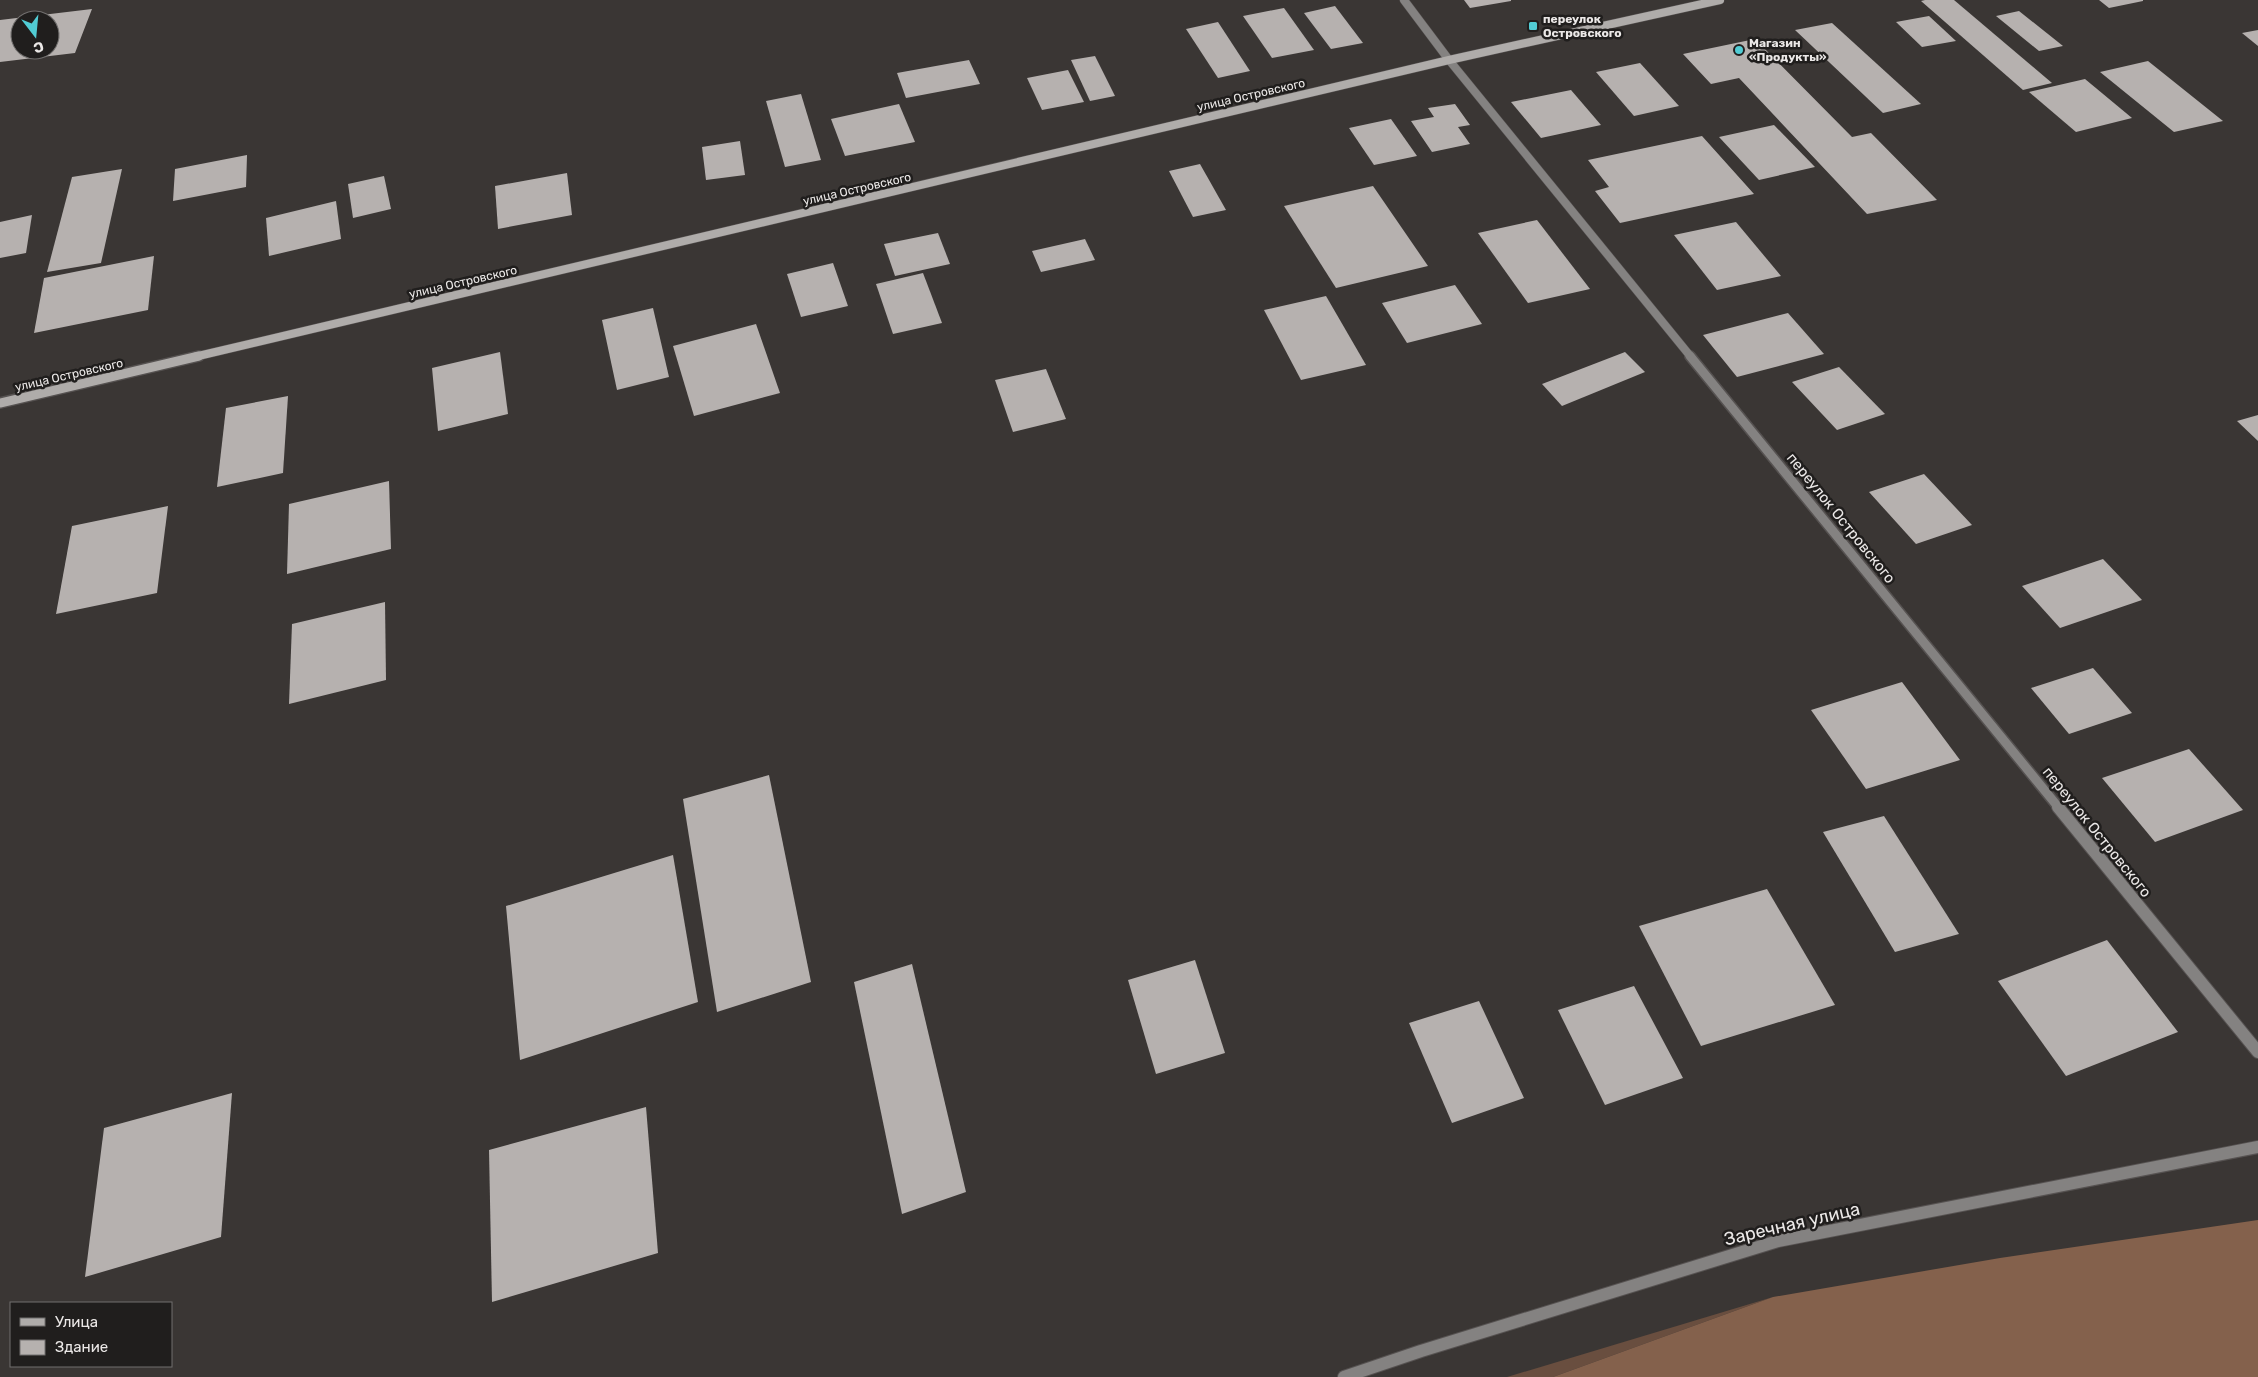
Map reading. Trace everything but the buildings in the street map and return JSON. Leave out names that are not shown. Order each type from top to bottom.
[{"type":"street","name":"переулок Островского","points":[[1404,0],[1449,60],[2258,1052]]},
{"type":"street","name":"улица Островского","points":[[0,403],[1449,60],[1720,0]]},
{"type":"street","name":"Заречная улица","points":[[1344,1377],[1421,1351],[1778,1242],[2258,1147]]},
{"type":"shaded area","points":[[2258,1220],[2258,1377],[1553,1377],[1773,1297],[2000,1258]]},
{"type":"shaded area","points":[[1773,1297],[1553,1377],[1507,1377]]},
{"type":"place","name":"переулок Островского","points":[[1533,26]]},
{"type":"place","name":"Магазин «Продукты»","points":[[1739,50]]}]
